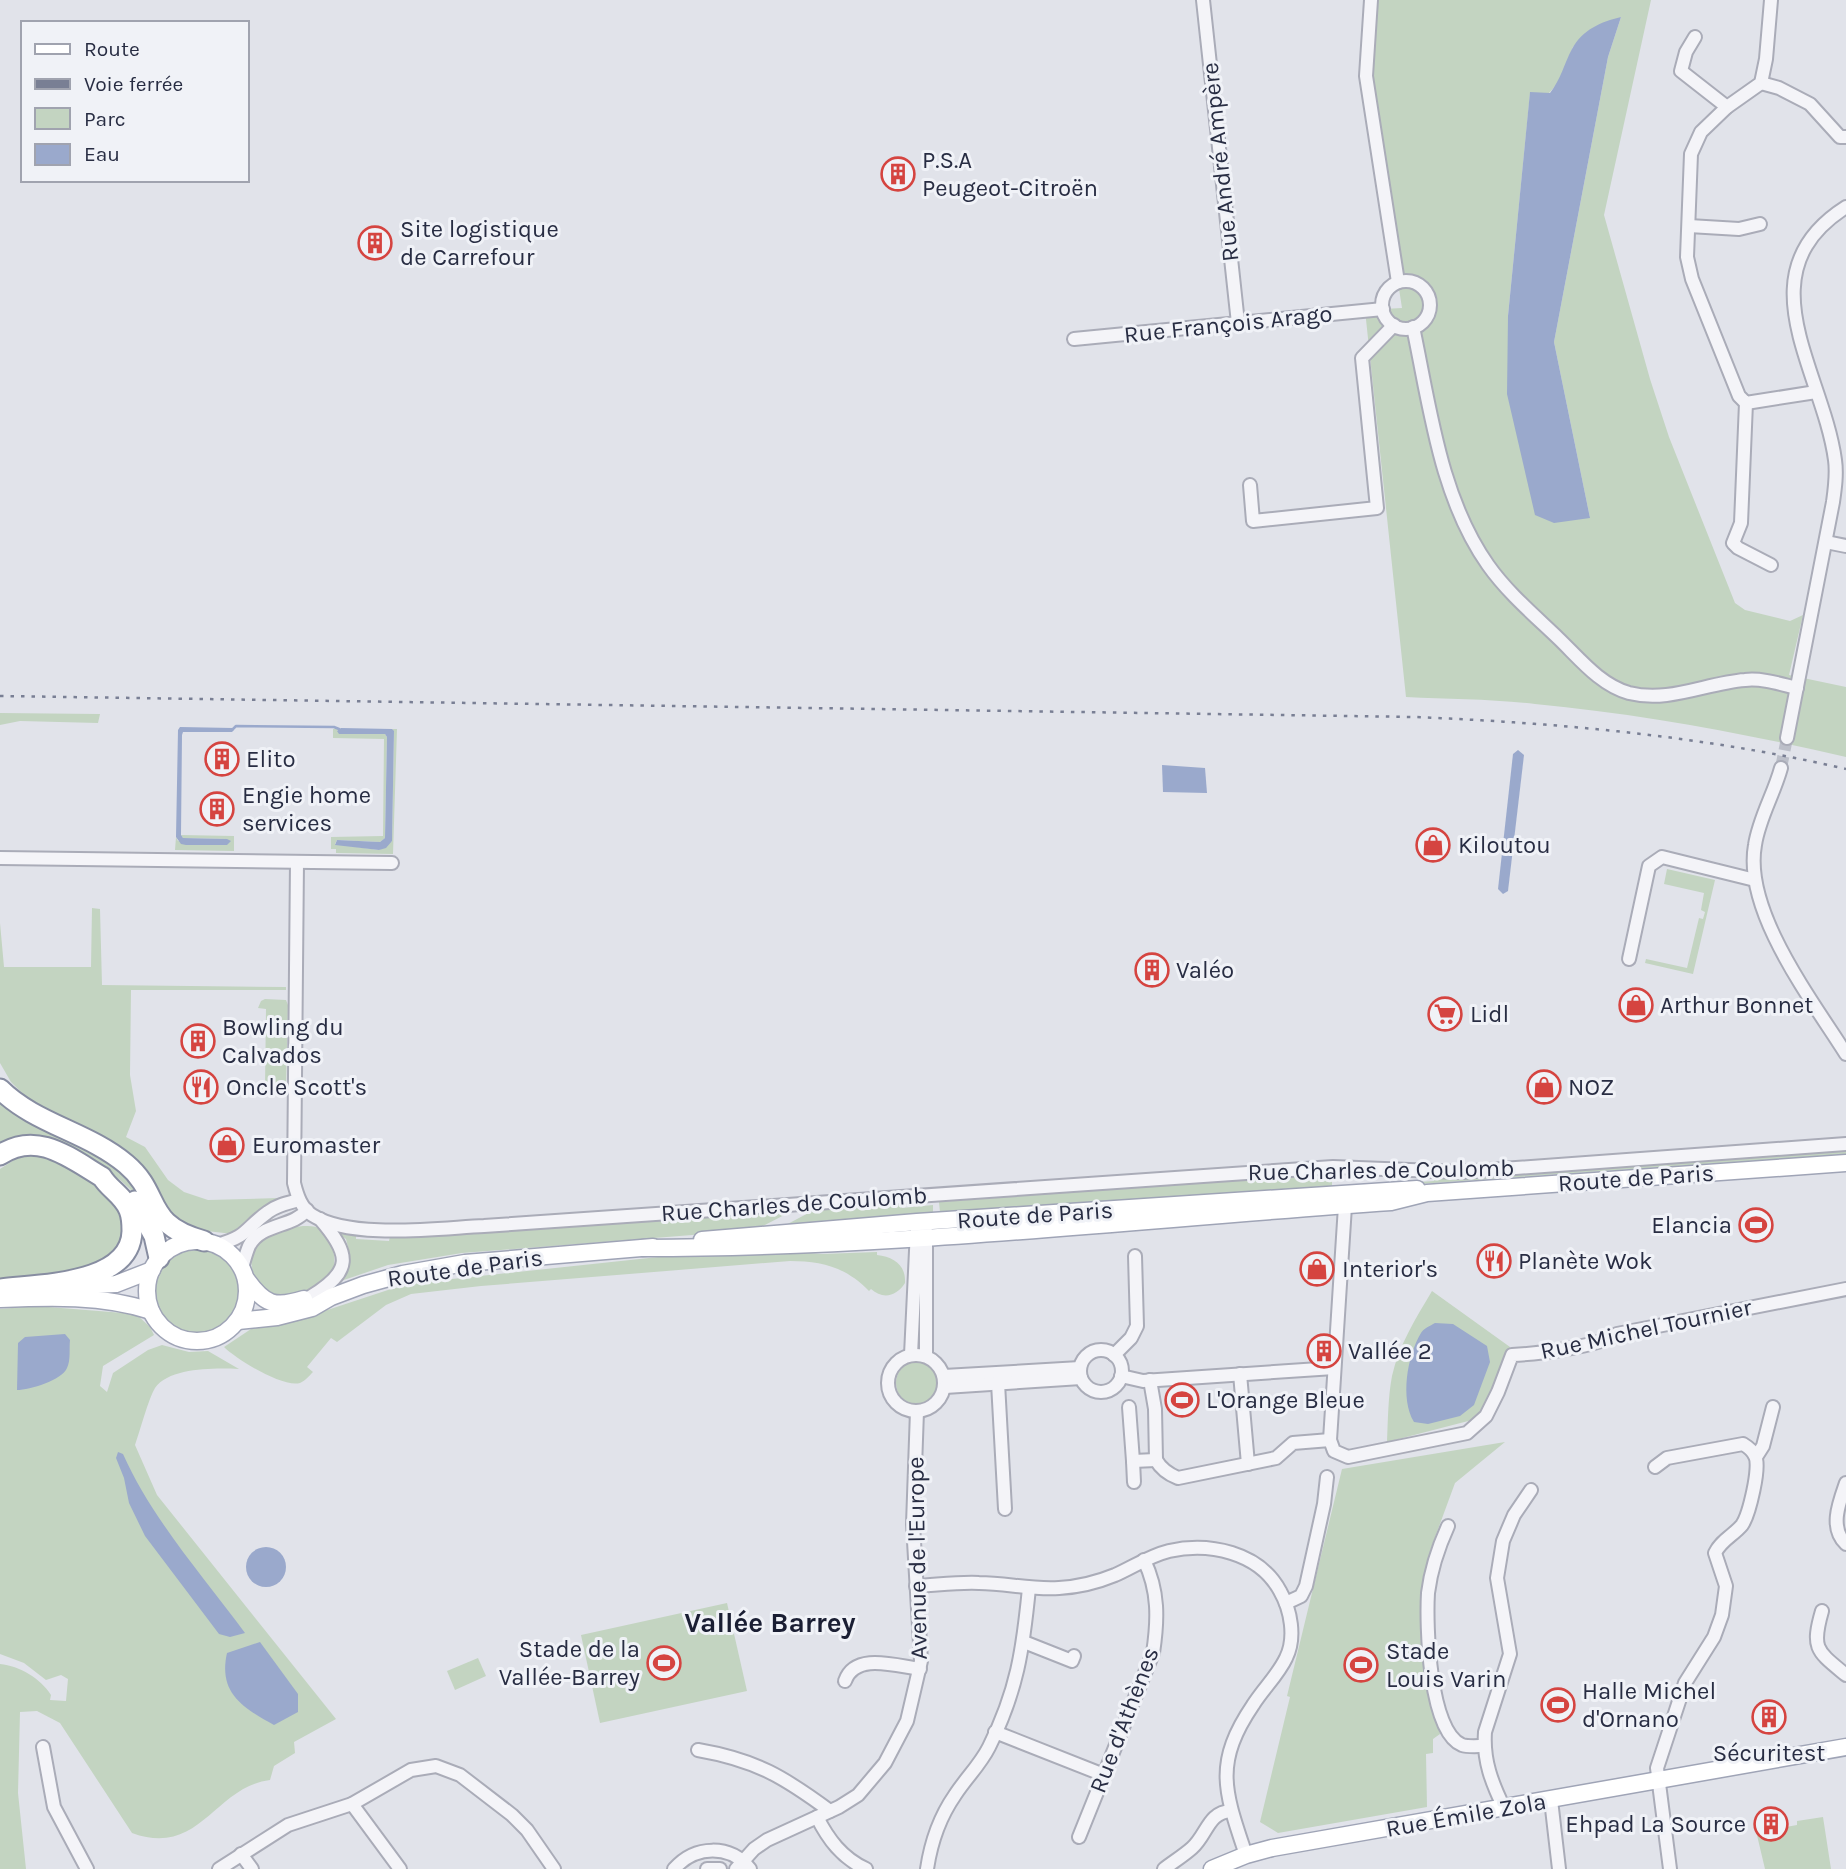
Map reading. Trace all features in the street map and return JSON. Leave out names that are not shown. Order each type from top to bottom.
[{"type":"highway","points":[[0,1089],[22,1107],[126,1164],[138,1178],[165,1223],[185,1236],[210,1243]]},
{"type":"highway","points":[[0,1155],[23,1145],[45,1146],[61,1152],[102,1177],[115,1180],[138,1204],[154,1236],[155,1264]]},
{"type":"highway","points":[[0,1289],[88,1276],[109,1268],[124,1255],[132,1238],[132,1219],[122,1197],[106,1184],[102,1177]]},
{"type":"main road","name":"Route de Paris","points":[[922,1230],[1345,1206],[1391,1202],[1427,1193],[1846,1163]]},
{"type":"main road","name":"Route de Paris","points":[[238,1321],[277,1317],[312,1308],[363,1284],[403,1274],[466,1264],[643,1248],[729,1248],[1359,1193],[1416,1189],[1427,1193]]},
{"type":"main road","points":[[0,1289],[116,1284],[155,1264],[183,1243],[210,1243],[232,1255],[244,1274],[247,1298],[238,1321],[223,1335],[206,1341],[189,1341],[169,1333],[151,1311],[147,1297],[148,1283],[155,1264]]},
{"type":"main road","name":"Route de Paris","points":[[244,1274],[265,1300],[275,1304],[286,1304],[310,1297],[331,1297]]},
{"type":"main road","points":[[0,1300],[113,1302],[151,1311]]},
{"type":"main road","name":"Rue Émile Zola","points":[[1212,1869],[1272,1848],[1846,1747]]},
{"type":"street","name":"Rue André Ampère","points":[[1203,0],[1237,323]]},
{"type":"street","points":[[1371,0],[1366,76],[1398,282]]},
{"type":"street","points":[[1771,0],[1761,83],[1727,107],[1701,132],[1691,153],[1687,257],[1692,279],[1739,396],[1746,402],[1816,392]]},
{"type":"street","points":[[1695,37],[1686,52],[1681,71],[1727,107]]},
{"type":"street","points":[[1761,83],[1779,88],[1810,104],[1840,137],[1846,137]]},
{"type":"street","points":[[1787,738],[1833,502],[1835,460],[1795,315],[1793,297],[1796,270],[1805,248],[1816,232],[1846,207]]},
{"type":"street","points":[[1689,226],[1739,229],[1760,224]]},
{"type":"street","points":[[1412,281],[1424,288],[1428,294],[1428,314],[1425,320],[1413,327],[1400,328],[1394,325],[1382,309],[1386,292],[1398,282],[1412,281]]},
{"type":"street","name":"Rue François Arago","points":[[1074,339],[1382,309]]},
{"type":"street","points":[[1250,485],[1253,521],[1377,508],[1362,358],[1394,325]]},
{"type":"street","points":[[1413,327],[1449,484],[1474,541],[1504,586],[1595,674],[1619,689],[1641,694],[1685,694],[1752,679],[1797,688]]},
{"type":"street","points":[[1746,402],[1741,523],[1733,543],[1771,565]]},
{"type":"street","points":[[1826,542],[1846,546]]},
{"type":"street","points":[[1781,768],[1757,835],[1755,880],[1763,908],[1780,947],[1846,1054]]},
{"type":"street","points":[[1629,959],[1649,866],[1662,857],[1755,880]]},
{"type":"street","points":[[0,858],[393,863]]},
{"type":"street","points":[[244,1274],[250,1245],[265,1231],[296,1219],[303,1205],[294,1175],[298,862]]},
{"type":"street","name":"Rue Charles de Coulomb","points":[[303,1205],[320,1219],[360,1228],[432,1229],[1333,1167],[1461,1172],[1846,1144]]},
{"type":"street","points":[[1150,1380],[1155,1409],[1156,1460],[1166,1472],[1178,1478],[1276,1458],[1293,1443],[1329,1440],[1345,1206],[1349,1199],[1359,1193]]},
{"type":"street","points":[[210,1243],[236,1240],[280,1205],[303,1205]]},
{"type":"street","points":[[310,1297],[332,1284],[343,1262],[339,1244],[320,1219]]},
{"type":"street","points":[[911,1355],[922,1230]]},
{"type":"street","points":[[922,1230],[926,1356]]},
{"type":"street","points":[[1114,1355],[1131,1338],[1138,1326],[1135,1256]]},
{"type":"street","name":"Rue Michel Tournier","points":[[1329,1440],[1331,1448],[1348,1457],[1467,1433],[1486,1416],[1512,1355],[1570,1347],[1610,1339],[1617,1334],[1846,1289]]},
{"type":"street","points":[[1096,1351],[1114,1355],[1121,1364],[1121,1376],[1114,1388],[1101,1392],[1089,1389],[1080,1373],[1084,1359],[1096,1351]]},
{"type":"street","points":[[911,1355],[926,1356],[936,1362],[944,1382],[941,1398],[933,1406],[917,1412],[900,1406],[892,1398],[888,1377],[892,1367],[903,1358],[911,1355]]},
{"type":"street","points":[[1121,1376],[1125,1379],[1150,1380],[1334,1368]]},
{"type":"street","points":[[944,1382],[1080,1373]]},
{"type":"street","points":[[944,1382],[998,1384],[1080,1373]]},
{"type":"street","points":[[1240,1374],[1248,1464]]},
{"type":"street","points":[[998,1384],[1005,1509]]},
{"type":"street","points":[[1129,1407],[1134,1482]]},
{"type":"street","points":[[1756,1457],[1763,1446],[1773,1407]]},
{"type":"street","name":"Avenue de l'Europe","points":[[743,1866],[767,1840],[849,1801],[868,1785],[893,1751],[907,1721],[920,1669],[921,1649],[913,1524],[917,1412]]},
{"type":"street","points":[[1656,1467],[1667,1458],[1733,1444],[1743,1444],[1756,1457],[1758,1466],[1748,1513],[1742,1524],[1718,1546],[1715,1553],[1726,1586],[1722,1615],[1714,1637],[1685,1683],[1657,1768],[1670,1869]]},
{"type":"street","points":[[1133,1461],[1156,1460]]},
{"type":"street","points":[[1286,1603],[1301,1596],[1306,1586],[1317,1541],[1327,1477]]},
{"type":"street","points":[[1846,1483],[1836,1520],[1836,1531],[1846,1544]]},
{"type":"street","points":[[1504,1808],[1489,1779],[1484,1746],[1485,1732],[1510,1654],[1497,1578],[1503,1541],[1514,1515],[1531,1490]]},
{"type":"street","points":[[1448,1526],[1433,1567],[1429,1593],[1430,1654],[1436,1702],[1443,1725],[1449,1734],[1463,1746],[1484,1746]]},
{"type":"street","points":[[916,1586],[978,1582],[1029,1588],[1057,1588],[1111,1577],[1144,1560],[1185,1549],[1214,1549],[1235,1554],[1266,1573],[1275,1582],[1286,1603],[1291,1635],[1287,1656],[1244,1719],[1233,1739],[1226,1765],[1225,1787],[1246,1855]]},
{"type":"street","name":"Rue d'Athènes","points":[[1079,1837],[1153,1653],[1157,1628],[1156,1597],[1144,1560]]},
{"type":"street","points":[[927,1869],[932,1839],[938,1824],[954,1795],[981,1760],[1015,1686],[1024,1642],[1029,1588]]},
{"type":"street","points":[[1822,1611],[1815,1634],[1817,1649],[1846,1675]]},
{"type":"street","points":[[1024,1642],[1072,1661],[1074,1656]]},
{"type":"street","points":[[845,1681],[847,1674],[864,1662],[920,1669]]},
{"type":"street","points":[[995,1732],[1104,1775]]},
{"type":"street","points":[[43,1747],[54,1807],[87,1869]]},
{"type":"street","points":[[698,1750],[767,1770],[801,1789],[830,1811]]},
{"type":"street","points":[[219,1869],[288,1825],[352,1804],[370,1796],[402,1774],[429,1766],[448,1769],[467,1779],[520,1822],[554,1869]]},
{"type":"street","points":[[1551,1800],[1559,1869]]},
{"type":"street","points":[[352,1804],[400,1869]]},
{"type":"street","points":[[1164,1869],[1194,1846],[1214,1816],[1222,1811],[1231,1811]]},
{"type":"street","points":[[817,1817],[836,1847],[866,1869]]},
{"type":"street","points":[[674,1869],[690,1856],[707,1850],[725,1852],[743,1866]]},
{"type":"street","points":[[242,1854],[252,1869]]},
{"type":"street","points":[[707,1869],[720,1869]]},
{"type":"green space","points":[[1370,0],[1651,0],[1604,215],[1669,437],[1735,603],[1745,610],[1790,621],[1803,615],[1789,675],[1846,687],[1846,757],[1730,732],[1613,713],[1503,701],[1406,697],[1365,310],[1402,308],[1366,76]],"holes":[[[1621,17],[1608,57],[1554,342],[1590,518],[1508,316],[1530,93],[1549,93],[1559,82],[1573,47]]]},
{"type":"green space","points":[[0,713],[100,714],[98,723],[20,721],[0,725]]},
{"type":"green space","points":[[341,728],[337,731],[385,734],[387,737],[385,838],[380,842],[337,840],[335,844],[379,850],[392,841],[392,729],[397,729],[393,854],[336,853],[336,849],[331,849],[331,837],[383,836],[384,739],[333,738],[333,729]]},
{"type":"green space","points":[[181,835],[234,836],[234,851],[175,850],[176,837],[178,841],[227,839],[183,838]]},
{"type":"green space","points":[[1667,869],[1715,880],[1693,974],[1645,963],[1646,959],[1687,968],[1699,918],[1703,919],[1705,912],[1701,910],[1704,893],[1664,884]]},
{"type":"green space","points":[[92,908],[100,909],[102,985],[286,987],[286,990],[131,990],[130,1075],[136,1111],[126,1137],[145,1147],[168,1180],[184,1192],[208,1200],[279,1198],[233,1234],[189,1229],[178,1225],[118,1153],[28,1099],[11,1082],[0,1063],[0,923],[4,967],[91,967]]},
{"type":"green space","points":[[265,999],[286,1000],[288,1005],[286,1087],[280,1092],[260,1091],[258,1087],[265,1087],[266,1009],[258,1008]]},
{"type":"green space","points":[[0,1094],[134,1179],[139,1198],[118,1178],[90,1158],[59,1142],[27,1135],[0,1145]]},
{"type":"green space","points":[[1846,1150],[1846,1154],[1419,1184],[1434,1181],[1435,1178]]},
{"type":"green space","points":[[31,1155],[52,1161],[94,1183],[121,1208],[126,1235],[105,1266],[0,1283],[0,1169],[17,1158]]},
{"type":"green space","points":[[1302,1174],[1303,1180],[1332,1177],[1332,1191],[940,1212],[939,1202],[996,1198],[996,1195]]},
{"type":"green space","points":[[901,1203],[902,1208],[933,1205],[933,1213],[780,1228],[816,1209]]},
{"type":"green space","points":[[792,1211],[757,1229],[462,1253],[388,1265],[338,1282],[346,1271],[350,1257],[346,1239],[335,1231],[356,1234],[356,1239],[389,1241],[390,1236],[541,1229]]},
{"type":"green space","points":[[303,1226],[319,1228],[329,1238],[334,1254],[331,1276],[322,1286],[306,1294],[272,1294],[264,1289],[254,1274],[251,1264],[255,1247],[271,1233]]},
{"type":"green space","points":[[198,1247],[214,1251],[228,1260],[237,1274],[241,1290],[237,1306],[228,1320],[214,1329],[198,1333],[182,1329],[168,1320],[159,1306],[155,1290],[159,1274],[168,1260],[182,1251]]},
{"type":"green space","points":[[877,1252],[877,1255],[898,1263],[905,1283],[894,1294],[880,1295],[832,1267],[812,1262],[790,1261],[411,1294],[386,1305],[337,1342],[331,1338],[307,1367],[313,1372],[300,1383],[272,1377],[224,1347],[251,1329],[297,1320],[391,1289],[424,1282],[677,1255]]},
{"type":"green space","points":[[1432,1291],[1510,1347],[1492,1394],[1476,1419],[1387,1442],[1390,1392],[1395,1365],[1409,1332]]},
{"type":"green space","points":[[36,1306],[136,1314],[150,1327],[154,1335],[103,1366],[100,1386],[107,1392],[113,1373],[148,1350],[162,1345],[189,1352],[208,1351],[239,1369],[194,1370],[162,1381],[152,1393],[135,1445],[157,1495],[336,1719],[294,1742],[295,1753],[274,1766],[270,1780],[251,1785],[234,1795],[191,1829],[174,1836],[155,1838],[132,1833],[60,1723],[37,1711],[20,1712],[18,1793],[26,1869],[0,1869],[0,1664],[15,1667],[35,1678],[51,1695],[50,1700],[66,1701],[68,1679],[61,1675],[46,1680],[24,1663],[0,1654],[0,1309]]},
{"type":"green space","points":[[918,1361],[934,1367],[940,1383],[934,1399],[918,1405],[902,1399],[896,1383],[902,1367]]},
{"type":"green space","name":"Stade Louis Varin","points":[[1505,1442],[1455,1483],[1430,1551],[1422,1614],[1440,1734],[1433,1739],[1433,1753],[1426,1754],[1427,1807],[1278,1833],[1260,1822],[1290,1697],[1287,1696],[1342,1469]]},
{"type":"green space","name":"Stade de la Vallée-Barrey","points":[[727,1603],[747,1691],[600,1723],[581,1635]]},
{"type":"green space","points":[[478,1658],[486,1676],[455,1690],[447,1671]]},
{"type":"green space","points":[[1823,1817],[1831,1869],[1765,1869],[1756,1831],[1785,1824],[1786,1827],[1797,1825],[1797,1821]]},
{"type":"water","points":[[1621,17],[1608,57],[1554,342],[1590,518],[1554,523],[1535,515],[1507,394],[1508,316],[1530,92],[1550,93],[1581,36],[1600,24]]},
{"type":"water","points":[[180,727],[234,730],[183,732],[182,735],[181,835],[183,838],[227,839],[231,841],[227,845],[186,845],[181,844],[176,837]]},
{"type":"water","points":[[341,728],[394,731],[392,841],[386,848],[379,850],[335,845],[337,840],[380,842],[385,838],[387,737],[385,734],[339,734],[337,731]]},
{"type":"water","points":[[1518,750],[1524,755],[1508,891],[1503,894],[1498,889],[1513,754]]},
{"type":"water","points":[[1162,765],[1205,768],[1207,793],[1163,792]]},
{"type":"water","points":[[1435,1323],[1453,1324],[1487,1346],[1490,1362],[1474,1405],[1460,1416],[1428,1424],[1414,1422],[1406,1390],[1409,1365],[1416,1342],[1422,1331]]},
{"type":"water","points":[[65,1334],[70,1340],[70,1354],[64,1372],[45,1384],[17,1390],[18,1343],[25,1337]]},
{"type":"water","points":[[118,1452],[123,1454],[163,1524],[245,1633],[230,1637],[219,1634],[145,1536],[129,1503],[124,1478],[116,1458]]},
{"type":"water","points":[[266,1547],[280,1553],[286,1567],[280,1581],[266,1587],[252,1581],[246,1567],[252,1553]]},
{"type":"water","points":[[260,1642],[298,1694],[298,1712],[274,1725],[243,1705],[230,1689],[226,1679],[227,1653]]},
{"type":"waterway","points":[[233,729],[236,726],[339,729]]},
{"type":"tunnel","points":[[1781,768],[1787,738]]},
{"type":"railway","points":[[0,696],[1415,717],[1632,733],[1739,748],[1846,769]]},
{"type":"place","name":"P.S.A Peugeot-Citroën","points":[[898,174]]},
{"type":"place","name":"Site logistique de Carrefour","points":[[375,243]]},
{"type":"place","name":"Elito","points":[[222,759]]},
{"type":"place","name":"Engie home services","points":[[217,809]]},
{"type":"place","name":"Kiloutou","points":[[1433,845]]},
{"type":"place","name":"Valéo","points":[[1152,970]]},
{"type":"place","name":"Arthur Bonnet","points":[[1636,1005]]},
{"type":"place","name":"Lidl","points":[[1445,1014]]},
{"type":"place","name":"Bowling du Calvados","points":[[198,1041]]},
{"type":"place","name":"Oncle Scott's","points":[[201,1087]]},
{"type":"place","name":"NOZ","points":[[1544,1087]]},
{"type":"place","name":"Euromaster","points":[[227,1145]]},
{"type":"place","name":"Elancia","points":[[1756,1225]]},
{"type":"place","name":"Planète Wok","points":[[1494,1261]]},
{"type":"place","name":"Interior's","points":[[1317,1269]]},
{"type":"place","name":"Vallée 2","points":[[1324,1351]]},
{"type":"place","name":"L'Orange Bleue","points":[[1182,1400]]},
{"type":"place","name":"Stade de la Vallée-Barrey","points":[[664,1663]]},
{"type":"place","name":"Stade Louis Varin","points":[[1361,1665]]},
{"type":"place","name":"Halle Michel d'Ornano","points":[[1558,1705]]},
{"type":"place","name":"Sécuritest","points":[[1769,1717]]},
{"type":"place","name":"Ehpad La Source","points":[[1771,1824]]},
{"type":"district","name":"Vallée Barrey","points":[[770,1622]]}]
